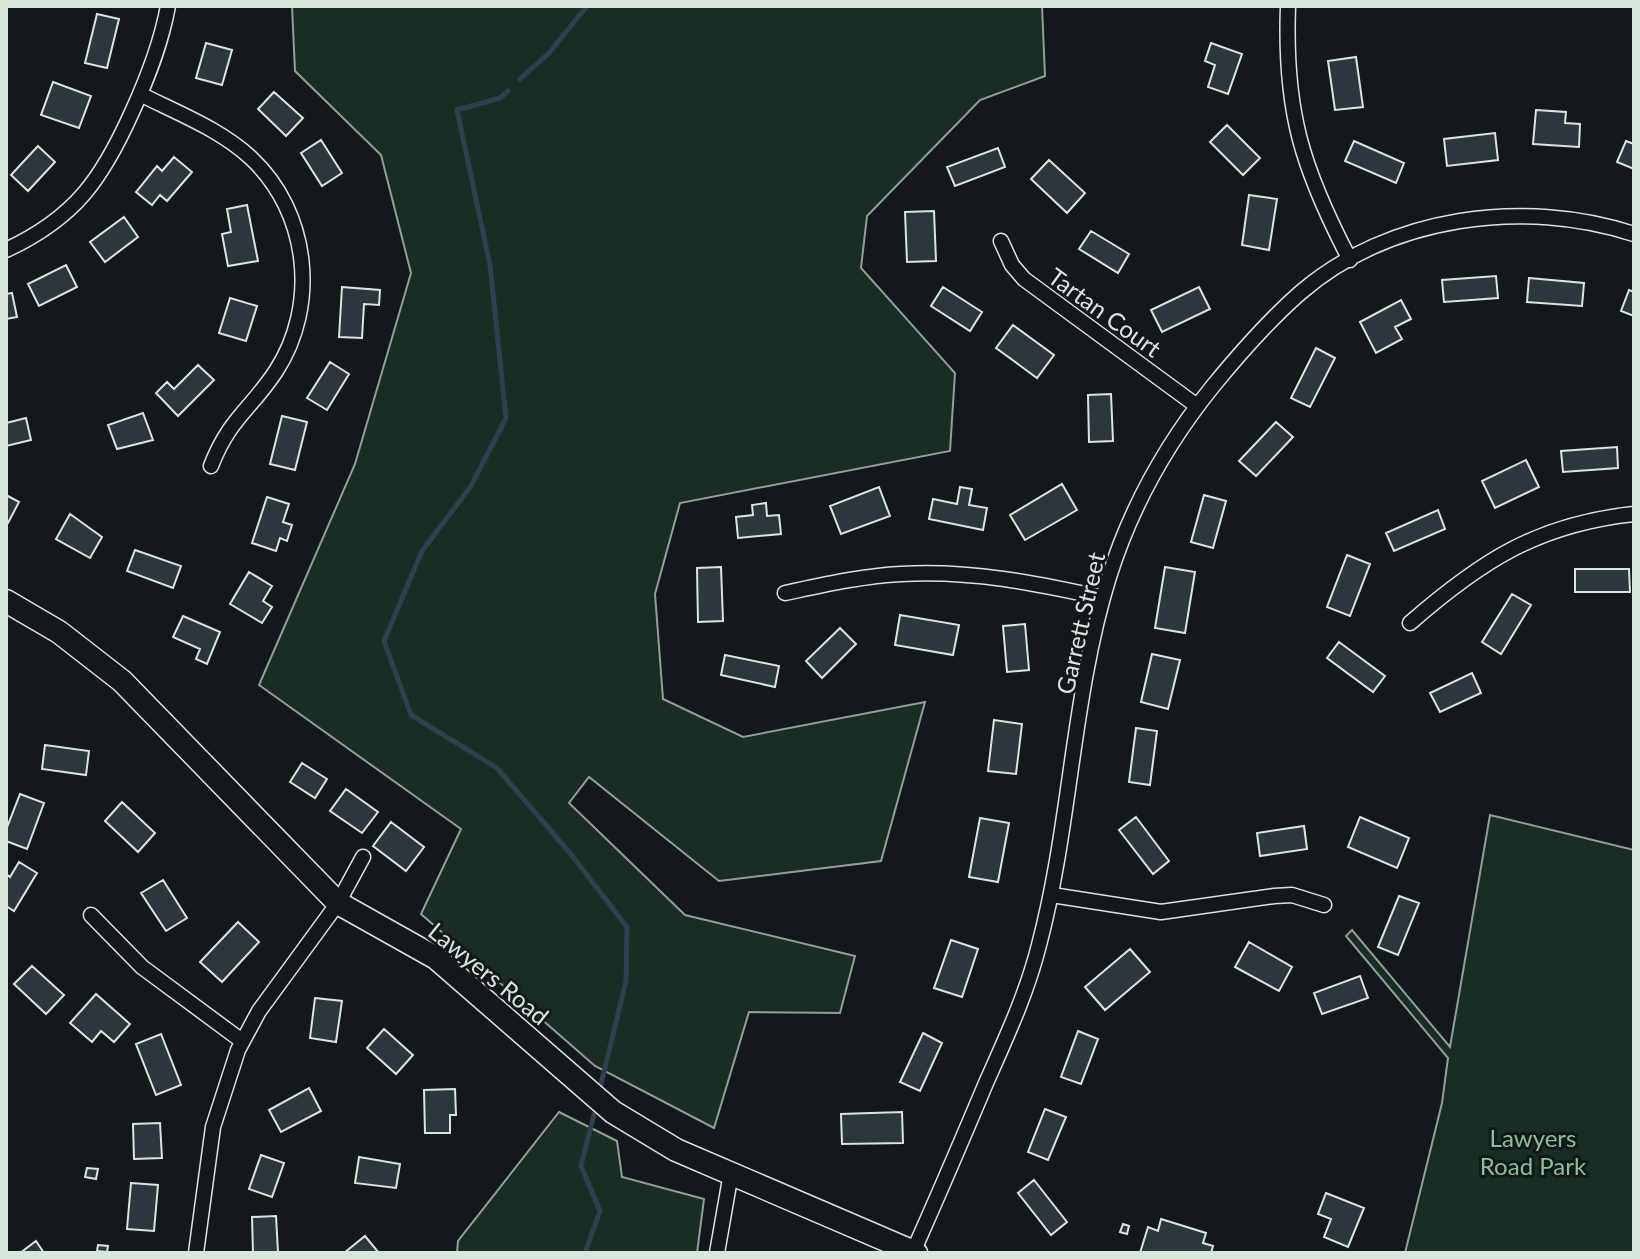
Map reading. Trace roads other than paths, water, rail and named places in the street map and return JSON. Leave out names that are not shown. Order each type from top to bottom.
[{"type":"main road","name":"Lawyers Road","points":[[6,601],[59,632],[122,681],[338,903],[436,958],[613,1112],[676,1150],[914,1252]]},
{"type":"street","points":[[6,250],[54,224],[95,183],[110,161],[154,60],[168,6]]},
{"type":"street","points":[[1288,6],[1287,75],[1296,131],[1319,201],[1350,260]]},
{"type":"street","points":[[140,94],[220,135],[252,158],[282,198],[301,251],[302,298],[288,349],[275,372],[222,437],[211,466]]},
{"type":"street","name":"Garrett Street","points":[[914,1252],[1021,999],[1052,895],[1103,598],[1128,525],[1149,481],[1197,406],[1263,329],[1301,292],[1350,260],[1420,230],[1491,217],[1562,218],[1634,234]]},
{"type":"street","name":"Tartan Court","points":[[1001,241],[1012,265],[1024,279],[1197,406]]},
{"type":"street","points":[[1410,623],[1452,587],[1508,549],[1572,524],[1634,514]]},
{"type":"street","points":[[785,593],[862,578],[954,573],[1021,580],[1103,598]]},
{"type":"street","points":[[196,1253],[213,1127],[242,1041],[259,1011],[338,903],[363,857]]},
{"type":"street","points":[[1052,895],[1161,912],[1292,895],[1324,905]]},
{"type":"street","points":[[91,915],[142,967],[242,1041]]},
{"type":"street","points":[[717,1253],[731,1173]]},
{"type":"waterway","points":[[520,79],[549,53],[587,6]]},
{"type":"waterway","points":[[508,91],[500,98],[457,110],[490,265],[506,418],[471,486],[422,551],[384,641],[411,715],[497,768],[570,853],[627,927],[626,981],[601,1084]]},
{"type":"waterway","points":[[585,1253],[600,1211],[581,1166],[594,1114]]},
{"type":"park label","name":"Lawyers Road Park","points":[[1533,1151]]}]
